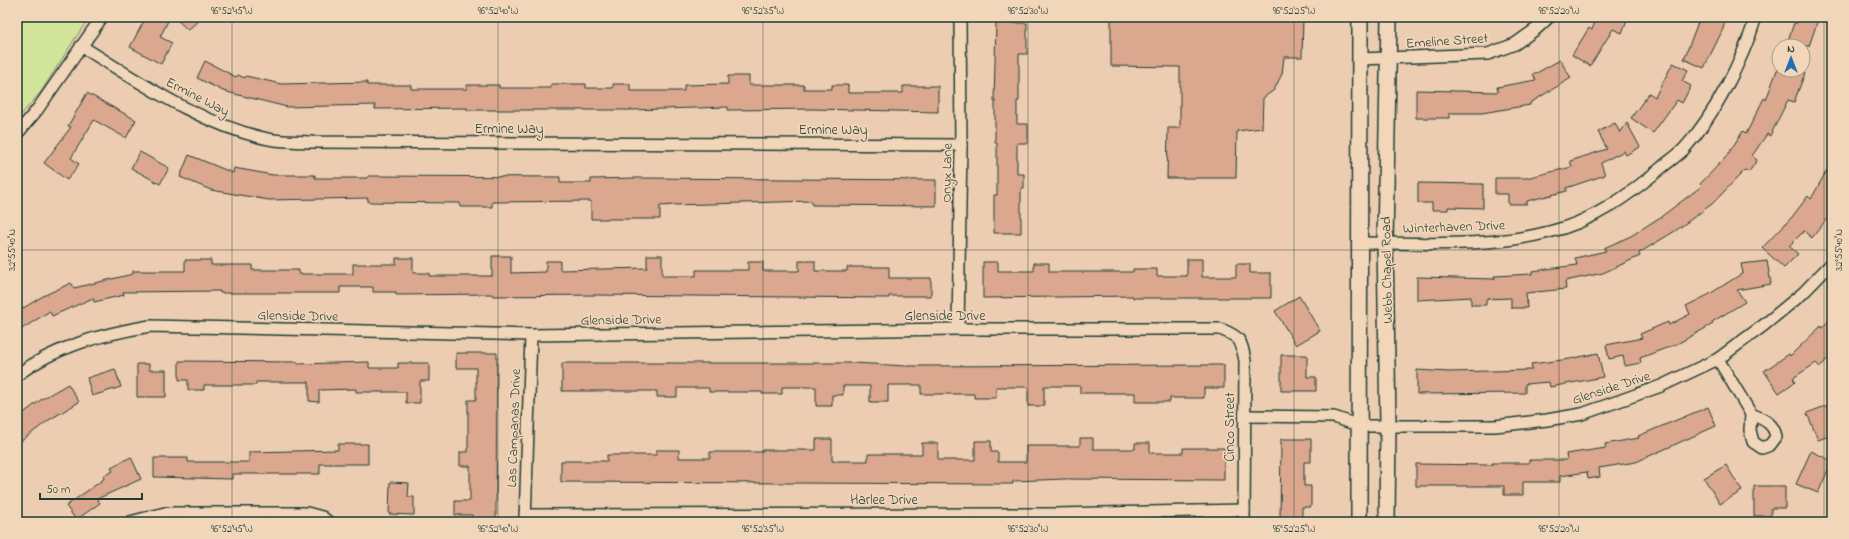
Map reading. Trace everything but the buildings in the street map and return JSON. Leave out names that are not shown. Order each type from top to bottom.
[{"type":"main road","name":"Webb Chapel Road","points":[[1359,522],[1360,17]]},
{"type":"main road","name":"Webb Chapel Road","points":[[1387,522],[1388,424],[1385,243],[1389,17]]},
{"type":"street","points":[[17,134],[37,110],[102,17]]},
{"type":"street","name":"Onyx Lane","points":[[958,329],[961,145],[960,17]]},
{"type":"street","name":"Emeline Street","points":[[1360,59],[1488,54],[1515,44],[1536,29],[1549,17]]},
{"type":"street","name":"Winterhaven Drive","points":[[1360,243],[1464,244],[1506,240],[1549,232],[1576,224],[1614,204],[1648,179],[1684,149],[1711,112],[1731,78],[1747,45],[1756,17]]},
{"type":"street","name":"Ermine Way","points":[[81,46],[177,104],[224,127],[270,139],[311,142],[961,145]]},
{"type":"street","name":"Glenside Drive","points":[[1360,426],[1388,424],[1495,426],[1582,414],[1661,386],[1718,359],[1764,325],[1803,293],[1832,263]]},
{"type":"street","name":"Glenside Drive","points":[[17,375],[30,365],[72,345],[111,332],[150,326],[531,335],[958,329],[1220,329],[1235,335]]},
{"type":"street","name":"Las Campanas Drive","points":[[525,519],[531,335]]},
{"type":"street","name":"Cinco Street","points":[[1235,335],[1242,342],[1245,361],[1244,522]]},
{"type":"street","points":[[1718,359],[1751,414]]},
{"type":"street","points":[[1244,416],[1334,417],[1360,426]]},
{"type":"street","name":"Harlee Drive","points":[[525,519],[1055,518],[1244,510]]},
{"type":"street","points":[[130,522],[165,513],[307,513],[322,517],[328,522]]},
{"type":"green space","points":[[17,17],[89,17],[40,93],[17,119]]}]
